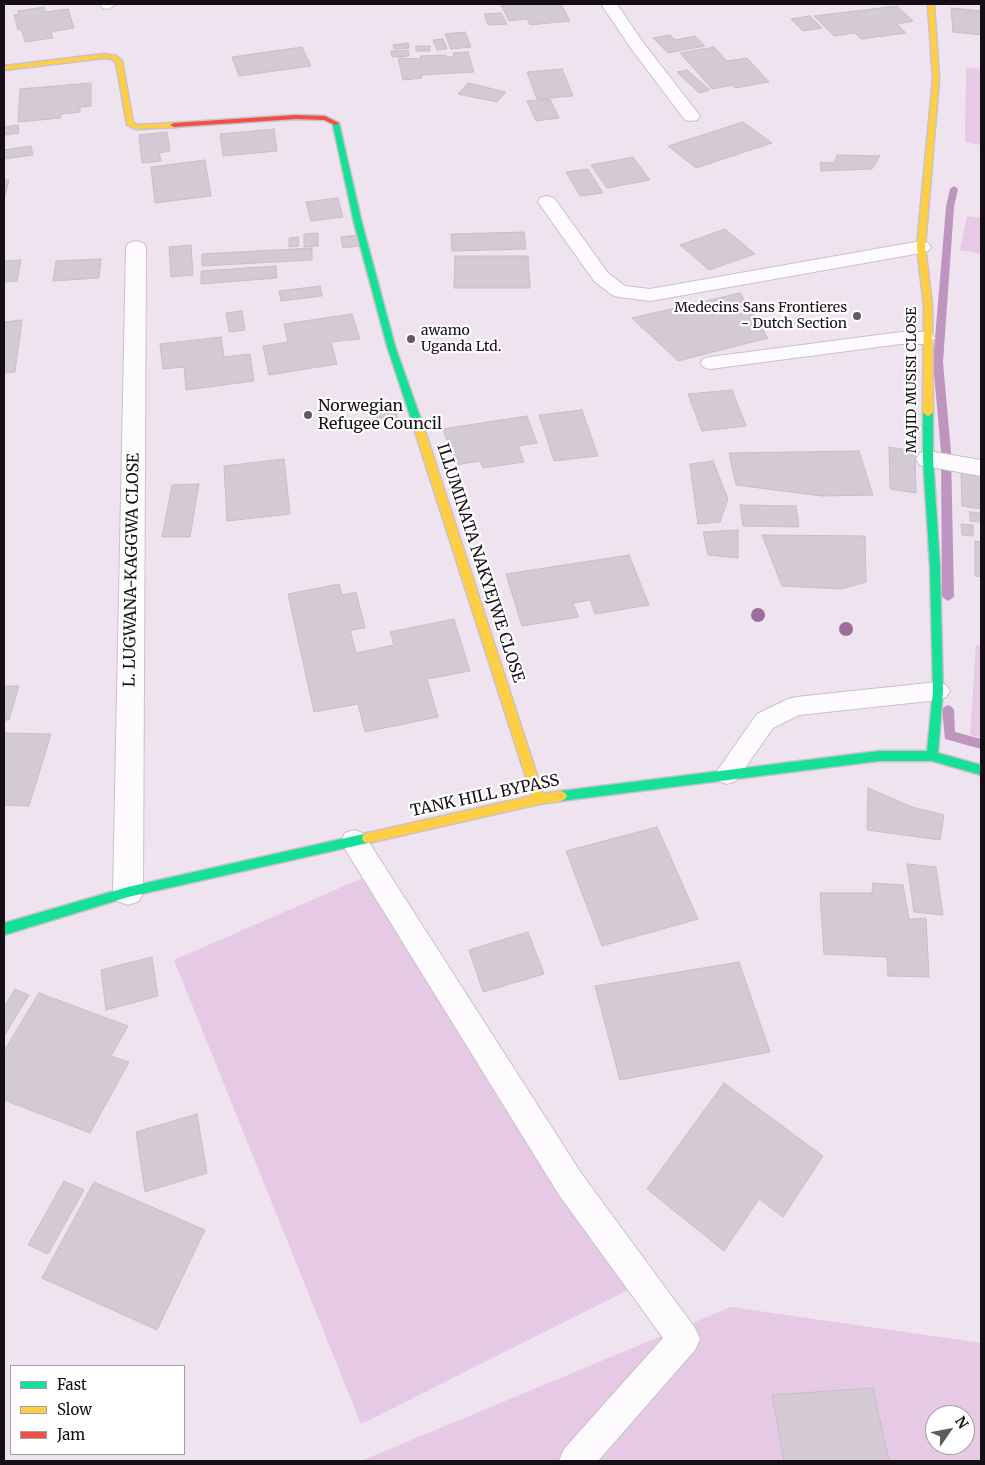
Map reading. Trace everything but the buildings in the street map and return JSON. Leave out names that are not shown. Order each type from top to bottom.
[{"type":"street","points":[[609,4],[636,44],[691,116]]},
{"type":"street","name":"MAJID MUSISI CLOSE","points":[[931,4],[936,80],[921,248],[928,306],[926,338],[928,459],[935,566],[938,690],[932,756]]},
{"type":"street","name":"ILLUMINATA NAKYEJWE CLOSE","points":[[4,68],[104,56],[114,57],[118,61],[130,123],[136,127],[271,118],[326,118],[333,121],[340,135],[358,223],[391,346],[436,476],[539,799]]},
{"type":"street","points":[[547,202],[600,278],[620,291],[650,295],[892,250],[921,248]]},
{"type":"street","name":"L. LUGWANA-KAGGWA CLOSE","points":[[128,892],[136,247]]},
{"type":"street","points":[[928,459],[981,468]]},
{"type":"street","name":"TANK HILL BYPASS","points":[[4,929],[128,892],[539,799],[879,756],[932,756],[981,770]]},
{"type":"lane","points":[[710,363],[901,338],[926,338]]},
{"type":"lane","points":[[727,774],[764,721],[796,706],[938,690]]},
{"type":"lane","points":[[354,841],[570,1184],[684,1338],[576,1461]]},
{"type":"shaded area","points":[[966,67],[981,69],[981,145],[965,142]]},
{"type":"shaded area","points":[[967,216],[981,218],[981,254],[960,250]]},
{"type":"shaded area","points":[[976,645],[981,646],[981,738],[970,735]]},
{"type":"shaded area","points":[[374,873],[646,1281],[361,1424],[174,960]]},
{"type":"shaded area","points":[[731,1307],[981,1343],[981,1461],[361,1461]]},
{"type":"waterway","points":[[948,597],[946,452],[938,362],[950,207],[954,189]]},
{"type":"waterway","points":[[948,710],[949,735],[981,744]]},
{"type":"traffic: fast","points":[[335,123],[358,223],[391,346],[418,425]]},
{"type":"traffic: fast","points":[[928,413],[928,459],[935,567],[938,691],[932,756]]},
{"type":"traffic: fast","points":[[561,796],[879,756],[932,756],[981,770]]},
{"type":"traffic: fast","points":[[4,929],[128,892],[368,838]]},
{"type":"traffic: slow","points":[[928,413],[928,305],[921,247],[936,79],[931,4]]},
{"type":"traffic: slow","points":[[4,68],[104,56],[114,57],[119,61],[130,123],[136,127],[174,125]]},
{"type":"traffic: slow","points":[[418,425],[539,799]]},
{"type":"traffic: slow","points":[[368,838],[539,799],[561,796]]},
{"type":"traffic: jam","points":[[174,125],[296,117],[325,118],[335,123]]},
{"type":"place","name":"Medecins Sans Frontieres - Dutch Section","points":[[857,316]]},
{"type":"place","name":"awamo Uganda Ltd.","points":[[411,339]]},
{"type":"place","name":"Norwegian Refugee Council","points":[[308,415]]}]
